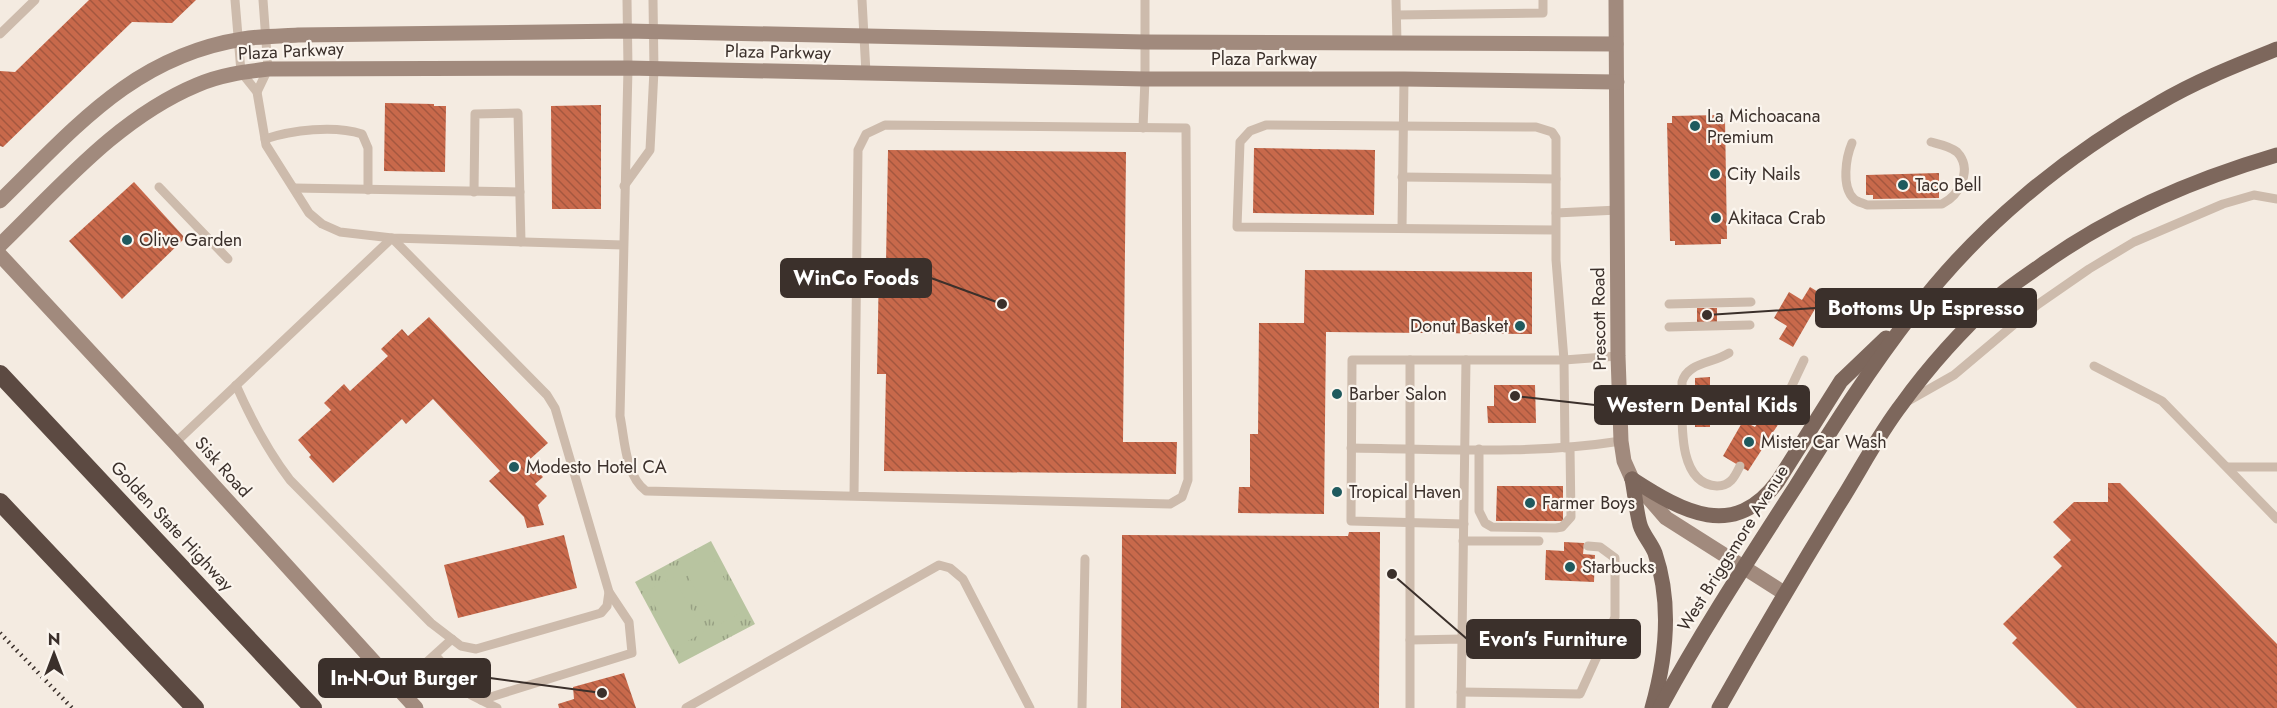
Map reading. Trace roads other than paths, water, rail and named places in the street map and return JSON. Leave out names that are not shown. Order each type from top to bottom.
[{"type":"highway","name":"Golden State Highway","points":[[0,374],[313,708]]},
{"type":"highway","points":[[0,502],[195,708]]},
{"type":"main road","name":"West Briggsmore Avenue","points":[[1660,708],[1687,658],[1743,568],[1861,385],[1912,313],[1972,245],[2066,163],[2159,103],[2206,78],[2277,49]]},
{"type":"main road","points":[[1719,708],[1784,593],[1900,405],[1938,357],[2001,295],[2070,244],[2167,193],[2221,172],[2277,155]]},
{"type":"main road","points":[[1632,479],[1670,504],[1700,513],[1726,515],[1752,508],[1770,492],[1778,481],[1841,381],[1912,313]]},
{"type":"main road","points":[[1632,479],[1640,527],[1654,553],[1664,604],[1664,653],[1652,708]]},
{"type":"street","name":"Prescott Road","points":[[1616,0],[1618,356],[1621,441],[1624,462],[1632,479],[1666,518],[1784,593]]},
{"type":"street","name":"Plaza Parkway","points":[[0,201],[116,92],[143,74],[180,56],[237,40],[266,37],[627,32],[1145,42],[1617,44]]},
{"type":"street","name":"Plaza Parkway","points":[[0,245],[107,142],[164,100],[198,84],[241,72],[268,69],[628,68],[1145,79],[1617,82]]},
{"type":"street","name":"Sisk Road","points":[[0,255],[416,708]]},
{"type":"lane","points":[[0,34],[35,0]]},
{"type":"lane","points":[[235,0],[241,72],[257,92],[266,145],[309,213],[322,224],[340,232],[392,238],[623,245]]},
{"type":"lane","points":[[257,92],[268,69],[263,0]]},
{"type":"lane","points":[[627,0],[628,68],[620,416],[628,462],[637,484],[646,491],[1170,504],[1182,497],[1188,480],[1186,128],[885,125],[866,134],[858,150],[854,496]]},
{"type":"lane","points":[[624,186],[650,150],[654,70],[653,0]]},
{"type":"lane","points":[[862,0],[866,73]]},
{"type":"lane","points":[[1143,128],[1145,0]]},
{"type":"lane","points":[[1396,0],[1397,42]]},
{"type":"lane","points":[[1397,15],[1543,13],[1543,0]]},
{"type":"lane","points":[[1402,228],[1404,79]]},
{"type":"lane","points":[[474,192],[475,114],[518,113],[521,242]]},
{"type":"lane","points":[[1479,449],[1479,511],[1485,523],[1492,527],[1556,528],[1562,527],[1571,517],[1564,360],[1556,260],[1556,230],[1556,213],[1556,179],[1556,138],[1552,132],[1536,127],[1266,125],[1250,131],[1240,142],[1238,227],[1556,230]]},
{"type":"lane","points":[[265,139],[286,131],[349,130],[362,134],[368,148],[368,190]]},
{"type":"lane","points":[[1852,143],[1848,153],[1847,181],[1849,193],[1856,201],[1867,205],[1942,204],[1951,200],[1959,191],[1963,179],[1963,161],[1956,152],[1948,147],[1931,142]]},
{"type":"lane","points":[[1402,177],[1556,179]]},
{"type":"lane","points":[[159,187],[228,259]]},
{"type":"lane","points":[[294,188],[520,192]]},
{"type":"lane","points":[[1900,405],[1954,375],[2037,305],[2089,269],[2134,242],[2223,204],[2254,195],[2277,199]]},
{"type":"lane","points":[[1556,213],[1618,210]]},
{"type":"lane","points":[[175,443],[392,238]]},
{"type":"lane","points":[[392,238],[547,395],[555,408],[609,592],[629,622],[633,653],[482,700]]},
{"type":"lane","points":[[1669,304],[1751,302]]},
{"type":"lane","points":[[1669,327],[1750,324]]},
{"type":"lane","points":[[1729,353],[1719,359],[1693,367],[1685,373],[1682,382],[1683,442],[1685,458],[1690,469],[1708,484],[1726,485],[1734,478],[1740,466]]},
{"type":"lane","points":[[1464,524],[1351,521],[1352,360],[1564,360],[1618,356]]},
{"type":"lane","points":[[1410,360],[1410,708]]},
{"type":"lane","points":[[1461,708],[1466,360]]},
{"type":"lane","points":[[1787,396],[1804,360]]},
{"type":"lane","points":[[2094,366],[2162,401],[2277,519]]},
{"type":"lane","points":[[236,385],[256,429],[290,480],[430,623],[461,646],[476,649],[601,613],[607,606],[609,592]]},
{"type":"lane","points":[[1351,448],[1465,450],[1568,448],[1621,441]]},
{"type":"lane","points":[[2228,467],[2277,467]]},
{"type":"lane","points":[[1463,541],[1539,541]]},
{"type":"lane","points":[[1461,692],[1580,694],[1615,617],[1615,558],[1600,547],[1588,546]]},
{"type":"lane","points":[[1082,708],[1085,559]]},
{"type":"lane","points":[[686,708],[939,565],[950,568],[963,579],[1030,708]]},
{"type":"lane","points":[[398,689],[452,639]]},
{"type":"lane","points":[[1410,640],[1462,639],[1602,644]]},
{"type":"lane","points":[[435,655],[471,695],[497,708]]},
{"type":"railway","points":[[0,633],[72,708]]},
{"type":"place","name":"La Michoacana Premium","points":[[1695,126]]},
{"type":"place","name":"City Nails","points":[[1715,174]]},
{"type":"place","name":"Taco Bell","points":[[1903,185]]},
{"type":"place","name":"Akitaca Crab","points":[[1716,218]]},
{"type":"place","name":"Olive Garden","points":[[127,240]]},
{"type":"place","name":"WinCo Foods","points":[[1002,304]]},
{"type":"place","name":"Bottoms Up Espresso","points":[[1707,315]]},
{"type":"place","name":"Donut Basket","points":[[1520,326]]},
{"type":"place","name":"Barber Salon","points":[[1337,394]]},
{"type":"place","name":"Western Dental Kids","points":[[1515,396]]},
{"type":"place","name":"Mister Car Wash","points":[[1749,442]]},
{"type":"place","name":"Modesto Hotel CA","points":[[514,467]]},
{"type":"place","name":"Tropical Haven","points":[[1337,492]]},
{"type":"place","name":"Farmer Boys","points":[[1530,503]]},
{"type":"place","name":"Starbucks","points":[[1570,567]]},
{"type":"place","name":"Evon's Furniture","points":[[1392,574]]},
{"type":"place","name":"In-N-Out Burger","points":[[602,693]]}]
